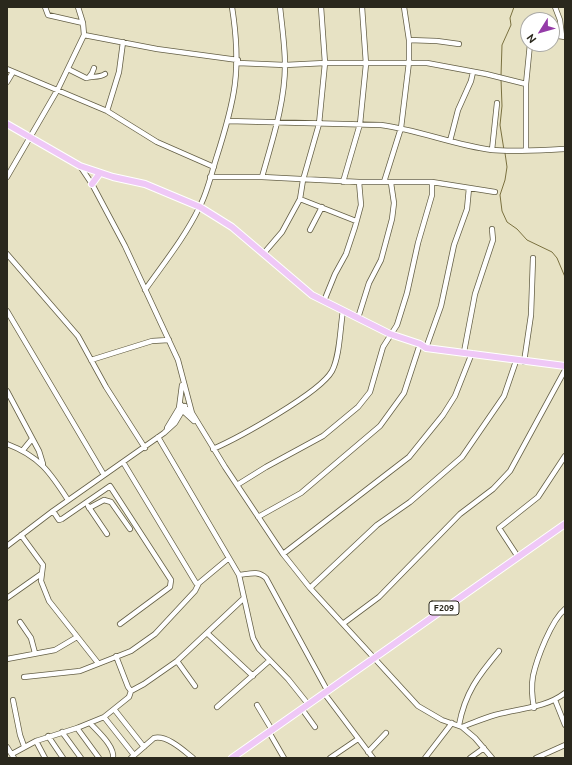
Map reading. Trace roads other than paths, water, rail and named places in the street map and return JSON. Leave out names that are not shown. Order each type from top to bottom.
[{"type":"main road","points":[[7,124],[80,166],[100,173],[145,184],[200,207],[232,227],[312,295],[390,334],[420,344],[426,348],[472,353],[516,361],[565,366]]},
{"type":"main road","points":[[92,184],[100,173]]},
{"type":"main road","name":"F209","points":[[232,758],[565,524]]},
{"type":"street","points":[[45,7],[48,15],[83,23]]},
{"type":"street","points":[[7,177],[8,171],[58,89],[84,35],[83,23],[78,7]]},
{"type":"street","points":[[145,290],[187,231],[200,207],[214,167],[228,121],[235,91],[238,61],[232,7]]},
{"type":"street","points":[[262,177],[277,122],[285,65],[280,7]]},
{"type":"street","points":[[264,253],[282,232],[300,199],[303,180],[319,124],[325,63],[321,7]]},
{"type":"street","points":[[343,182],[360,124],[366,64],[362,7]]},
{"type":"street","points":[[384,182],[401,128],[409,62],[409,40],[404,7]]},
{"type":"street","points":[[556,7],[563,37]]},
{"type":"street","points":[[84,35],[238,61],[285,65],[409,62],[473,72],[526,84]]},
{"type":"street","points":[[409,40],[437,40],[459,44]]},
{"type":"street","points":[[107,111],[119,72],[122,42]]},
{"type":"street","points":[[526,150],[526,84],[529,52]]},
{"type":"street","points":[[88,78],[94,68]]},
{"type":"street","points":[[7,69],[58,89],[107,111],[157,142],[214,167]]},
{"type":"street","points":[[68,69],[82,78],[99,77],[105,74]]},
{"type":"street","points":[[7,82],[13,72]]},
{"type":"street","points":[[450,141],[458,110],[471,81],[473,72]]},
{"type":"street","points":[[492,150],[497,103]]},
{"type":"street","points":[[228,121],[360,124],[401,128],[492,150],[565,149]]},
{"type":"street","points":[[80,166],[92,184],[178,360],[192,415],[196,424],[202,428],[213,449],[283,554],[310,588],[344,623],[418,706],[429,714],[461,726],[476,738],[492,758]]},
{"type":"street","points":[[210,177],[262,177],[343,182],[432,182],[495,192]]},
{"type":"street","points":[[324,301],[335,274],[346,254],[356,221],[360,205],[360,182]]},
{"type":"street","points":[[237,485],[266,467],[323,436],[358,407],[370,392],[379,360],[390,334],[397,325],[407,293],[418,243],[432,195],[432,182]]},
{"type":"street","points":[[358,318],[369,283],[381,260],[392,219],[394,204],[391,183]]},
{"type":"street","points":[[426,348],[441,306],[454,245],[467,209],[469,188]]},
{"type":"street","points":[[300,199],[356,221]]},
{"type":"street","points":[[310,230],[322,207]]},
{"type":"street","points":[[464,352],[475,294],[493,240],[492,229]]},
{"type":"street","points":[[7,254],[78,336],[106,387],[145,448]]},
{"type":"street","points":[[524,362],[531,315],[533,258]]},
{"type":"street","points":[[7,311],[104,475]]},
{"type":"street","points":[[213,449],[231,441],[292,404],[328,376],[335,361],[344,311]]},
{"type":"street","points":[[91,360],[152,341],[169,340]]},
{"type":"street","points":[[258,517],[301,493],[380,426],[404,394],[420,344]]},
{"type":"street","points":[[283,554],[409,457],[443,415],[455,396],[472,353]]},
{"type":"street","points":[[310,588],[377,525],[410,502],[462,457],[504,396],[516,361]]},
{"type":"street","points":[[344,623],[379,597],[460,514],[493,489],[507,475],[530,436],[565,370]]},
{"type":"street","points":[[164,433],[182,407],[183,382]]},
{"type":"street","points":[[175,423],[182,407],[185,390]]},
{"type":"street","points":[[7,391],[44,466],[68,500]]},
{"type":"street","points":[[182,407],[192,415]]},
{"type":"street","points":[[7,546],[68,500],[145,448],[175,423],[184,417],[192,415]]},
{"type":"street","points":[[158,437],[239,575],[253,638],[259,649],[288,679],[308,704]]},
{"type":"street","points":[[23,450],[32,439]]},
{"type":"street","points":[[7,444],[23,450],[44,466]]},
{"type":"street","points":[[518,557],[499,528],[538,497],[565,456]]},
{"type":"street","points":[[123,462],[194,582],[196,584],[200,583]]},
{"type":"street","points":[[53,511],[59,520],[107,487],[112,488],[171,580],[170,587],[120,624]]},
{"type":"street","points":[[89,508],[104,500],[112,502],[130,529]]},
{"type":"street","points":[[86,502],[107,534]]},
{"type":"street","points":[[21,535],[43,565],[41,581],[49,601],[98,663]]},
{"type":"street","points":[[24,677],[80,671],[140,646],[155,634],[195,591],[200,583],[229,558]]},
{"type":"street","points":[[239,575],[255,573],[263,575],[266,578],[326,691],[358,739],[373,758]]},
{"type":"street","points":[[7,598],[41,574]]},
{"type":"street","points":[[7,747],[13,756],[24,746],[48,736],[77,728],[104,716],[129,697],[131,691],[144,684],[177,661],[244,598]]},
{"type":"street","points":[[534,708],[532,694],[533,676],[553,624],[565,609]]},
{"type":"street","points":[[20,622],[30,638],[35,653]]},
{"type":"street","points":[[207,633],[253,676]]},
{"type":"street","points":[[7,659],[55,650],[77,637]]},
{"type":"street","points":[[461,726],[463,706],[474,682],[499,651]]},
{"type":"street","points":[[116,656],[131,691]]},
{"type":"street","points":[[177,661],[195,686]]},
{"type":"street","points":[[217,707],[269,661]]},
{"type":"street","points":[[461,726],[494,715],[534,708],[555,700],[565,693]]},
{"type":"street","points":[[13,700],[20,735],[24,746]]},
{"type":"street","points":[[555,700],[565,725]]},
{"type":"street","points":[[257,705],[284,758]]},
{"type":"street","points":[[114,709],[144,747]]},
{"type":"street","points":[[302,709],[315,727]]},
{"type":"street","points":[[104,716],[132,757],[154,738],[162,738],[193,758]]},
{"type":"street","points":[[90,723],[110,746],[114,754],[113,758]]},
{"type":"street","points":[[425,758],[452,723]]},
{"type":"street","points":[[77,728],[99,758]]},
{"type":"street","points":[[62,732],[81,758]]},
{"type":"street","points":[[368,752],[386,733]]},
{"type":"street","points":[[48,736],[63,758]]},
{"type":"street","points":[[330,758],[358,739]]},
{"type":"street","points":[[36,741],[45,758]]},
{"type":"street","points":[[536,758],[565,746]]},
{"type":"street","points":[[470,758],[484,748]]},
{"type":"waterway","points":[[501,76],[502,45],[511,25],[510,18],[514,7]]},
{"type":"waterway","points":[[501,79],[502,106],[500,125],[504,150]]},
{"type":"waterway","points":[[505,153],[507,167],[505,180],[500,195],[502,211],[507,222],[517,229],[527,240],[552,252],[557,258],[565,277]]}]
